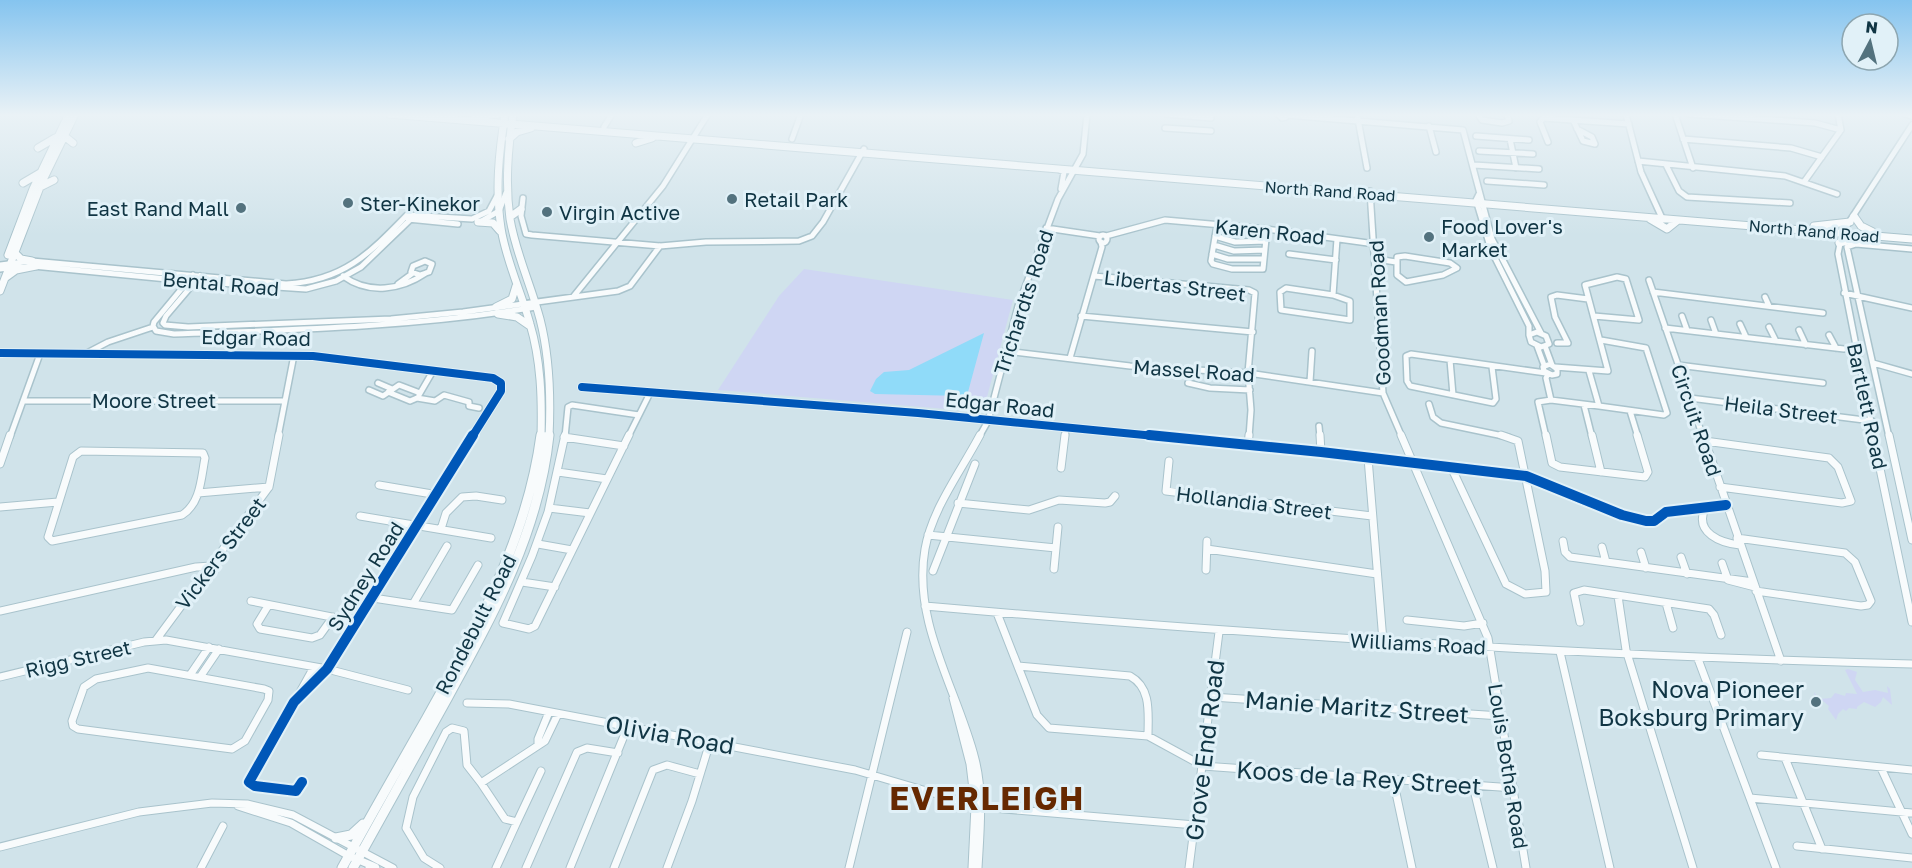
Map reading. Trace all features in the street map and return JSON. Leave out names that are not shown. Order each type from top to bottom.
[{"type":"main road","points":[[0,291],[5,266],[51,155]]},
{"type":"main road","name":"Rondebult Road","points":[[359,848],[371,816],[487,609],[520,531],[539,456],[542,392],[531,327],[502,235],[497,196],[503,155]]},
{"type":"main road","name":"Rondebult Road","points":[[342,868],[359,848],[497,607],[529,530],[548,455],[552,420],[549,359],[510,217],[506,193],[508,155]]},
{"type":"main road","name":"North Rand Road","points":[[912,155],[1480,200],[1697,221],[1912,238]]},
{"type":"main road","name":"North Rand Road","points":[[919,155],[1076,168]]},
{"type":"main road","points":[[5,266],[14,252],[36,188],[56,178],[43,173],[23,183],[36,188]]},
{"type":"main road","name":"North Rand Road","points":[[1480,200],[1642,217],[1803,226],[1912,238]]},
{"type":"main road","points":[[510,217],[521,210]]},
{"type":"main road","points":[[1642,217],[1666,229],[1674,222],[1697,221]]},
{"type":"main road","points":[[1803,226],[1852,219],[1876,233]]},
{"type":"main road","points":[[478,222],[493,224],[502,235]]},
{"type":"main road","points":[[1818,230],[1830,236],[1838,245],[1851,239],[1884,236]]},
{"type":"main road","points":[[14,252],[21,259],[34,263]]},
{"type":"main road","points":[[3,278],[34,263]]},
{"type":"main road","points":[[497,310],[512,299],[516,284]]},
{"type":"main road","points":[[497,310],[517,317],[531,327]]},
{"type":"main road","points":[[336,838],[351,835],[371,816]]},
{"type":"main road","name":"Rondebult Road","points":[[353,857],[353,868]]},
{"type":"main road","points":[[370,868],[376,868]]},
{"type":"street","points":[[573,297],[683,155]]},
{"type":"street","points":[[523,198],[521,210],[523,226],[528,235],[660,246],[706,242],[788,243],[810,237],[823,222],[861,155]]},
{"type":"street","name":"Trichardts Road","points":[[978,868],[978,807],[953,694],[933,638],[925,606],[923,563],[928,535],[988,421],[1018,306],[1058,199],[1081,155]]},
{"type":"street","points":[[1365,155],[1367,168]]},
{"type":"street","points":[[1471,155],[1491,250],[1529,326],[1529,339],[1537,346],[1544,365],[1543,370],[1547,373]]},
{"type":"street","points":[[1514,155],[1516,168]]},
{"type":"street","points":[[1636,155],[1661,217]]},
{"type":"street","points":[[1688,155],[1692,168]]},
{"type":"street","points":[[1813,155],[1822,157]]},
{"type":"street","points":[[1804,182],[1824,155]]},
{"type":"street","name":"Bartlett Road","points":[[1893,155],[1843,232],[1838,245],[1844,293],[1912,622]]},
{"type":"street","points":[[1638,161],[1785,176],[1837,194]]},
{"type":"street","points":[[1474,165],[1539,169]]},
{"type":"street","points":[[1666,165],[1679,191],[1688,197],[1790,203]]},
{"type":"street","points":[[1500,167],[1506,182]]},
{"type":"street","points":[[1056,168],[1064,172],[1065,176],[1058,199]]},
{"type":"street","points":[[1487,181],[1544,185]]},
{"type":"street","points":[[409,217],[428,222],[456,224],[478,222],[499,211],[506,193]]},
{"type":"street","name":"Goodman Road","points":[[1371,193],[1383,393],[1414,464]]},
{"type":"street","points":[[409,217],[463,220],[478,218],[489,212],[497,196]]},
{"type":"street","points":[[1480,200],[1496,249],[1541,333],[1550,340],[1545,346],[1537,346]]},
{"type":"street","name":"Bental Road","points":[[5,266],[34,263],[291,290],[327,284],[342,275],[409,217]]},
{"type":"street","name":"Bental Road","points":[[194,279],[200,276],[296,284],[316,282],[342,275],[361,267],[399,231],[409,217]]},
{"type":"street","name":"Karen Road","points":[[1103,240],[1165,220],[1267,229],[1375,243]]},
{"type":"street","points":[[399,231],[412,225],[428,222]]},
{"type":"street","points":[[1217,225],[1211,261],[1232,269],[1261,270],[1267,229]]},
{"type":"street","points":[[1046,228],[1103,240],[1070,358]]},
{"type":"street","points":[[1215,236],[1238,243],[1266,241]]},
{"type":"street","points":[[1333,295],[1337,239]]},
{"type":"street","points":[[1214,245],[1234,251],[1265,250]]},
{"type":"street","name":"Bartlett Road","points":[[1848,245],[1909,517],[1912,540]]},
{"type":"street","name":"North Rand Road","points":[[1848,245],[1912,249]]},
{"type":"street","points":[[153,327],[160,333],[174,334],[367,326],[535,305],[628,288],[660,246]]},
{"type":"street","points":[[1212,254],[1228,259],[1264,259]]},
{"type":"street","points":[[1289,254],[1336,260]]},
{"type":"street","points":[[1402,256],[1450,262],[1458,267],[1446,274],[1406,282],[1397,275],[1396,262],[1397,257],[1402,256]]},
{"type":"street","points":[[1376,259],[1396,262]]},
{"type":"street","points":[[327,284],[394,286],[409,283],[433,266],[425,261],[413,266],[411,270],[413,273]]},
{"type":"street","name":"Bental Road","points":[[34,263],[188,281]]},
{"type":"street","points":[[354,285],[351,278],[361,267]]},
{"type":"street","points":[[394,286],[413,273],[426,273]]},
{"type":"street","points":[[342,275],[354,285]]},
{"type":"street","name":"Libertas Street","points":[[1094,276],[1249,290],[1256,296],[1253,332]]},
{"type":"street","points":[[1544,365],[1608,371],[1588,298],[1586,284],[1624,278],[1627,280],[1639,320],[1594,316]]},
{"type":"street","points":[[85,354],[108,342],[153,327],[157,318],[188,281],[194,279]]},
{"type":"street","points":[[194,279],[166,316],[163,323],[165,325],[188,327],[368,320],[497,310]]},
{"type":"street","name":"Circuit Road","points":[[1649,280],[1781,661]]},
{"type":"street","points":[[1673,287],[1676,295]]},
{"type":"street","points":[[1286,288],[1333,295],[1350,301],[1350,320],[1289,312],[1281,310],[1280,307],[1280,292],[1286,288]]},
{"type":"street","points":[[1703,290],[1706,299]]},
{"type":"street","points":[[1653,292],[1823,313]]},
{"type":"street","points":[[1734,293],[1738,302]]},
{"type":"street","points":[[1844,293],[1912,308]]},
{"type":"street","points":[[1557,343],[1565,344],[1568,341],[1555,317],[1551,297],[1557,295],[1588,298]]},
{"type":"street","points":[[1765,297],[1769,306]]},
{"type":"street","points":[[1081,316],[1253,332],[1248,373],[1250,390],[1248,446]]},
{"type":"street","points":[[1682,316],[1687,330]]},
{"type":"street","points":[[1711,320],[1716,334]]},
{"type":"street","points":[[1740,324],[1746,338]]},
{"type":"street","points":[[1769,327],[1776,341]]},
{"type":"street","points":[[1665,328],[1844,350]]},
{"type":"street","points":[[1799,330],[1806,345]]},
{"type":"street","points":[[1529,335],[1541,333]]},
{"type":"street","points":[[1829,334],[1836,348]]},
{"type":"street","points":[[1601,340],[1647,349],[1667,413],[1630,411],[1551,399],[1541,400],[1538,402],[1552,463],[1642,478],[1648,475],[1630,411]]},
{"type":"street","points":[[1492,367],[1495,402],[1414,387],[1407,381],[1407,355],[1492,367],[1558,373],[1545,346]]},
{"type":"street","name":"Massel Road","points":[[1005,351],[1130,366],[1248,373],[1383,393]]},
{"type":"street","points":[[1310,382],[1312,351]]},
{"type":"street","name":"Edgar Road","points":[[0,353],[294,355],[493,378],[501,383],[501,391]]},
{"type":"street","points":[[0,464],[40,354]]},
{"type":"street","name":"Vickers Street","points":[[156,640],[269,487],[294,355]]},
{"type":"street","points":[[1450,360],[1453,395]]},
{"type":"street","points":[[1873,363],[1912,374]]},
{"type":"street","points":[[1678,365],[1823,383]]},
{"type":"street","points":[[378,383],[409,401],[419,396],[433,371]]},
{"type":"street","points":[[1589,371],[1599,406]]},
{"type":"street","points":[[1547,373],[1551,399]]},
{"type":"street","points":[[1188,383],[1210,388],[1250,390]]},
{"type":"street","points":[[369,390],[382,396],[399,385],[433,401],[444,395],[469,402],[469,406],[479,408]]},
{"type":"street","name":"Edgar Road","points":[[582,387],[1321,452],[1526,476],[1626,517],[1646,521],[1654,521],[1666,512],[1726,505]]},
{"type":"street","name":"Sydney Road","points":[[302,782],[296,791],[255,786],[249,782],[294,702],[327,669],[501,391]]},
{"type":"street","points":[[639,415],[569,406],[567,409],[558,472],[549,508],[538,544],[503,623],[533,628],[650,393]]},
{"type":"street","name":"Heila Street","points":[[1690,398],[1872,421]]},
{"type":"street","name":"Moore Street","points":[[23,401],[284,401]]},
{"type":"street","points":[[1429,404],[1433,417],[1441,423],[1515,439],[1520,443],[1548,586],[1546,592],[1535,595],[1514,591],[1506,584],[1452,469]]},
{"type":"street","points":[[1584,405],[1600,472]]},
{"type":"street","points":[[1319,426],[1321,452]]},
{"type":"street","points":[[1061,468],[1066,428]]},
{"type":"street","points":[[564,437],[624,446]]},
{"type":"street","points":[[1704,441],[1829,458],[1838,466],[1851,501],[1842,504],[1720,486]]},
{"type":"street","points":[[85,451],[199,452],[205,455],[198,493],[192,508],[182,515],[54,542],[48,537],[58,502],[73,457],[85,451]]},
{"type":"street","points":[[1368,458],[1383,641]]},
{"type":"street","name":"Hollandia Street","points":[[1169,461],[1166,491],[1372,516]]},
{"type":"street","points":[[933,571],[975,464]]},
{"type":"street","name":"Louis Botha Road","points":[[1414,464],[1483,623],[1491,648],[1526,868]]},
{"type":"street","points":[[558,472],[607,479]]},
{"type":"street","points":[[379,484],[438,495]]},
{"type":"street","points":[[198,493],[269,487]]},
{"type":"street","points":[[441,529],[446,513],[462,497],[476,496],[502,500]]},
{"type":"street","points":[[958,503],[1034,510],[1059,500],[1105,503],[1110,502],[1115,496]]},
{"type":"street","points":[[0,507],[58,502]]},
{"type":"street","points":[[549,508],[590,513]]},
{"type":"street","points":[[1563,541],[1565,552],[1570,557],[1728,580],[1754,587],[1861,606],[1868,605],[1871,601],[1855,562],[1845,553],[1739,541],[1717,542],[1710,538],[1702,516],[1705,508]]},
{"type":"street","points":[[360,516],[491,538]]},
{"type":"street","points":[[1054,568],[1058,527]]},
{"type":"street","points":[[928,535],[1056,548]]},
{"type":"street","points":[[538,544],[572,550]]},
{"type":"street","points":[[1206,570],[1207,545],[1238,553],[1377,574]]},
{"type":"street","points":[[413,604],[447,546]]},
{"type":"street","points":[[1602,547],[1606,562]]},
{"type":"street","points":[[1641,552],[1647,568]]},
{"type":"street","points":[[1681,557],[1687,574]]},
{"type":"street","points":[[1722,563],[1728,580]]},
{"type":"street","points":[[373,598],[452,610],[478,565]]},
{"type":"street","points":[[0,611],[196,567],[211,566]]},
{"type":"street","name":"Bartlett Road","points":[[1905,580],[1912,605]]},
{"type":"street","points":[[522,582],[555,587]]},
{"type":"street","points":[[1580,622],[1574,596],[1576,592],[1584,590],[1709,609],[1722,635]]},
{"type":"street","points":[[1618,596],[1629,656],[1693,868]]},
{"type":"street","points":[[251,601],[357,622]]},
{"type":"street","points":[[1666,603],[1673,628]]},
{"type":"street","points":[[268,606],[257,624],[260,629],[312,638],[320,635],[333,617]]},
{"type":"street","name":"Williams Road","points":[[925,606],[1219,632],[1491,648],[1698,659],[1912,664]]},
{"type":"street","points":[[997,613],[1037,715],[1048,728],[1148,736],[1203,766]]},
{"type":"street","points":[[1407,620],[1464,626],[1483,623]]},
{"type":"street","points":[[849,868],[907,632]]},
{"type":"street","name":"Grove End Road","points":[[1189,868],[1219,632]]},
{"type":"street","points":[[156,640],[209,647],[327,669],[408,690]]},
{"type":"street","name":"Rigg Street","points":[[0,677],[156,640]]},
{"type":"street","points":[[190,675],[209,647]]},
{"type":"street","points":[[200,677],[219,649]]},
{"type":"street","points":[[1560,652],[1610,868]]},
{"type":"street","points":[[1698,659],[1776,868]]},
{"type":"street","points":[[1018,666],[1130,676],[1137,679],[1142,682],[1146,693],[1148,736]]},
{"type":"street","points":[[294,702],[314,667]]},
{"type":"street","points":[[148,668],[190,675],[269,691],[268,700],[242,745],[232,749],[78,729],[73,726],[82,690],[90,682],[148,668]]},
{"type":"street","name":"Manie Maritz Street","points":[[1212,697],[1502,716]]},
{"type":"street","name":"Olivia Road","points":[[467,704],[494,702],[788,756],[872,776],[978,807],[1195,825]]},
{"type":"street","points":[[537,745],[537,739],[549,712]]},
{"type":"street","points":[[481,783],[547,738],[558,714]]},
{"type":"street","points":[[570,868],[628,726]]},
{"type":"street","points":[[440,868],[424,858],[406,828],[409,810],[418,786],[448,729],[464,731],[467,765],[505,819],[517,822]]},
{"type":"street","points":[[667,868],[711,742]]},
{"type":"street","points":[[526,868],[577,752],[587,748],[618,753]]},
{"type":"street","points":[[1761,755],[1912,770]]},
{"type":"street","points":[[1785,758],[1822,849]]},
{"type":"street","points":[[614,868],[653,770],[667,765],[700,774]]},
{"type":"street","name":"Koos de la Rey Street","points":[[1203,766],[1514,788]]},
{"type":"street","points":[[1881,768],[1912,834]]},
{"type":"street","points":[[496,868],[541,771]]},
{"type":"street","points":[[1393,779],[1412,868]]},
{"type":"street","points":[[1473,786],[1493,868]]},
{"type":"street","points":[[1750,798],[1912,813]]},
{"type":"street","points":[[0,847],[150,810],[249,804],[278,810],[359,848],[393,868]]},
{"type":"street","points":[[235,805],[291,823],[376,868]]},
{"type":"street","name":"Trichardts Road","points":[[972,868],[978,807]]},
{"type":"street","points":[[201,868],[223,826]]},
{"type":"street","points":[[1797,846],[1912,858]]},
{"type":"shaded area","points":[[804,269],[1013,300],[983,412],[718,390],[779,296]]},
{"type":"shaded area","points":[[1845,670],[1857,672],[1855,680],[1863,692],[1875,690],[1888,693],[1887,686],[1890,689],[1892,705],[1883,697],[1875,707],[1864,702],[1857,709],[1849,708],[1846,711],[1843,709],[1836,720],[1828,709],[1829,706],[1823,701],[1816,701],[1814,692],[1819,699],[1831,698],[1835,693],[1845,696],[1846,693],[1857,694]]},
{"type":"water","points":[[984,333],[968,392],[963,396],[875,394],[870,391],[876,379],[884,372],[909,370]]},
{"type":"cycle path","points":[[0,353],[313,356],[493,378],[501,383],[501,391],[327,669],[294,702],[249,782],[255,786],[296,791],[302,782]]},
{"type":"cycle path","points":[[582,387],[918,413],[1321,452],[1526,476],[1622,515],[1646,521],[1654,521],[1666,512],[1726,505]]},
{"type":"place","name":"Retail Park","points":[[732,199]]},
{"type":"place","name":"Ster-Kinekor","points":[[348,203]]},
{"type":"place","name":"East Rand Mall","points":[[241,208]]},
{"type":"place","name":"Virgin Active","points":[[547,212]]},
{"type":"place","name":"Food Lover's Market","points":[[1429,237]]},
{"type":"place","name":"Nova Pioneer Boksburg Primary","points":[[1816,702]]},
{"type":"district","name":"EVERLEIGH","points":[[987,798]]}]
